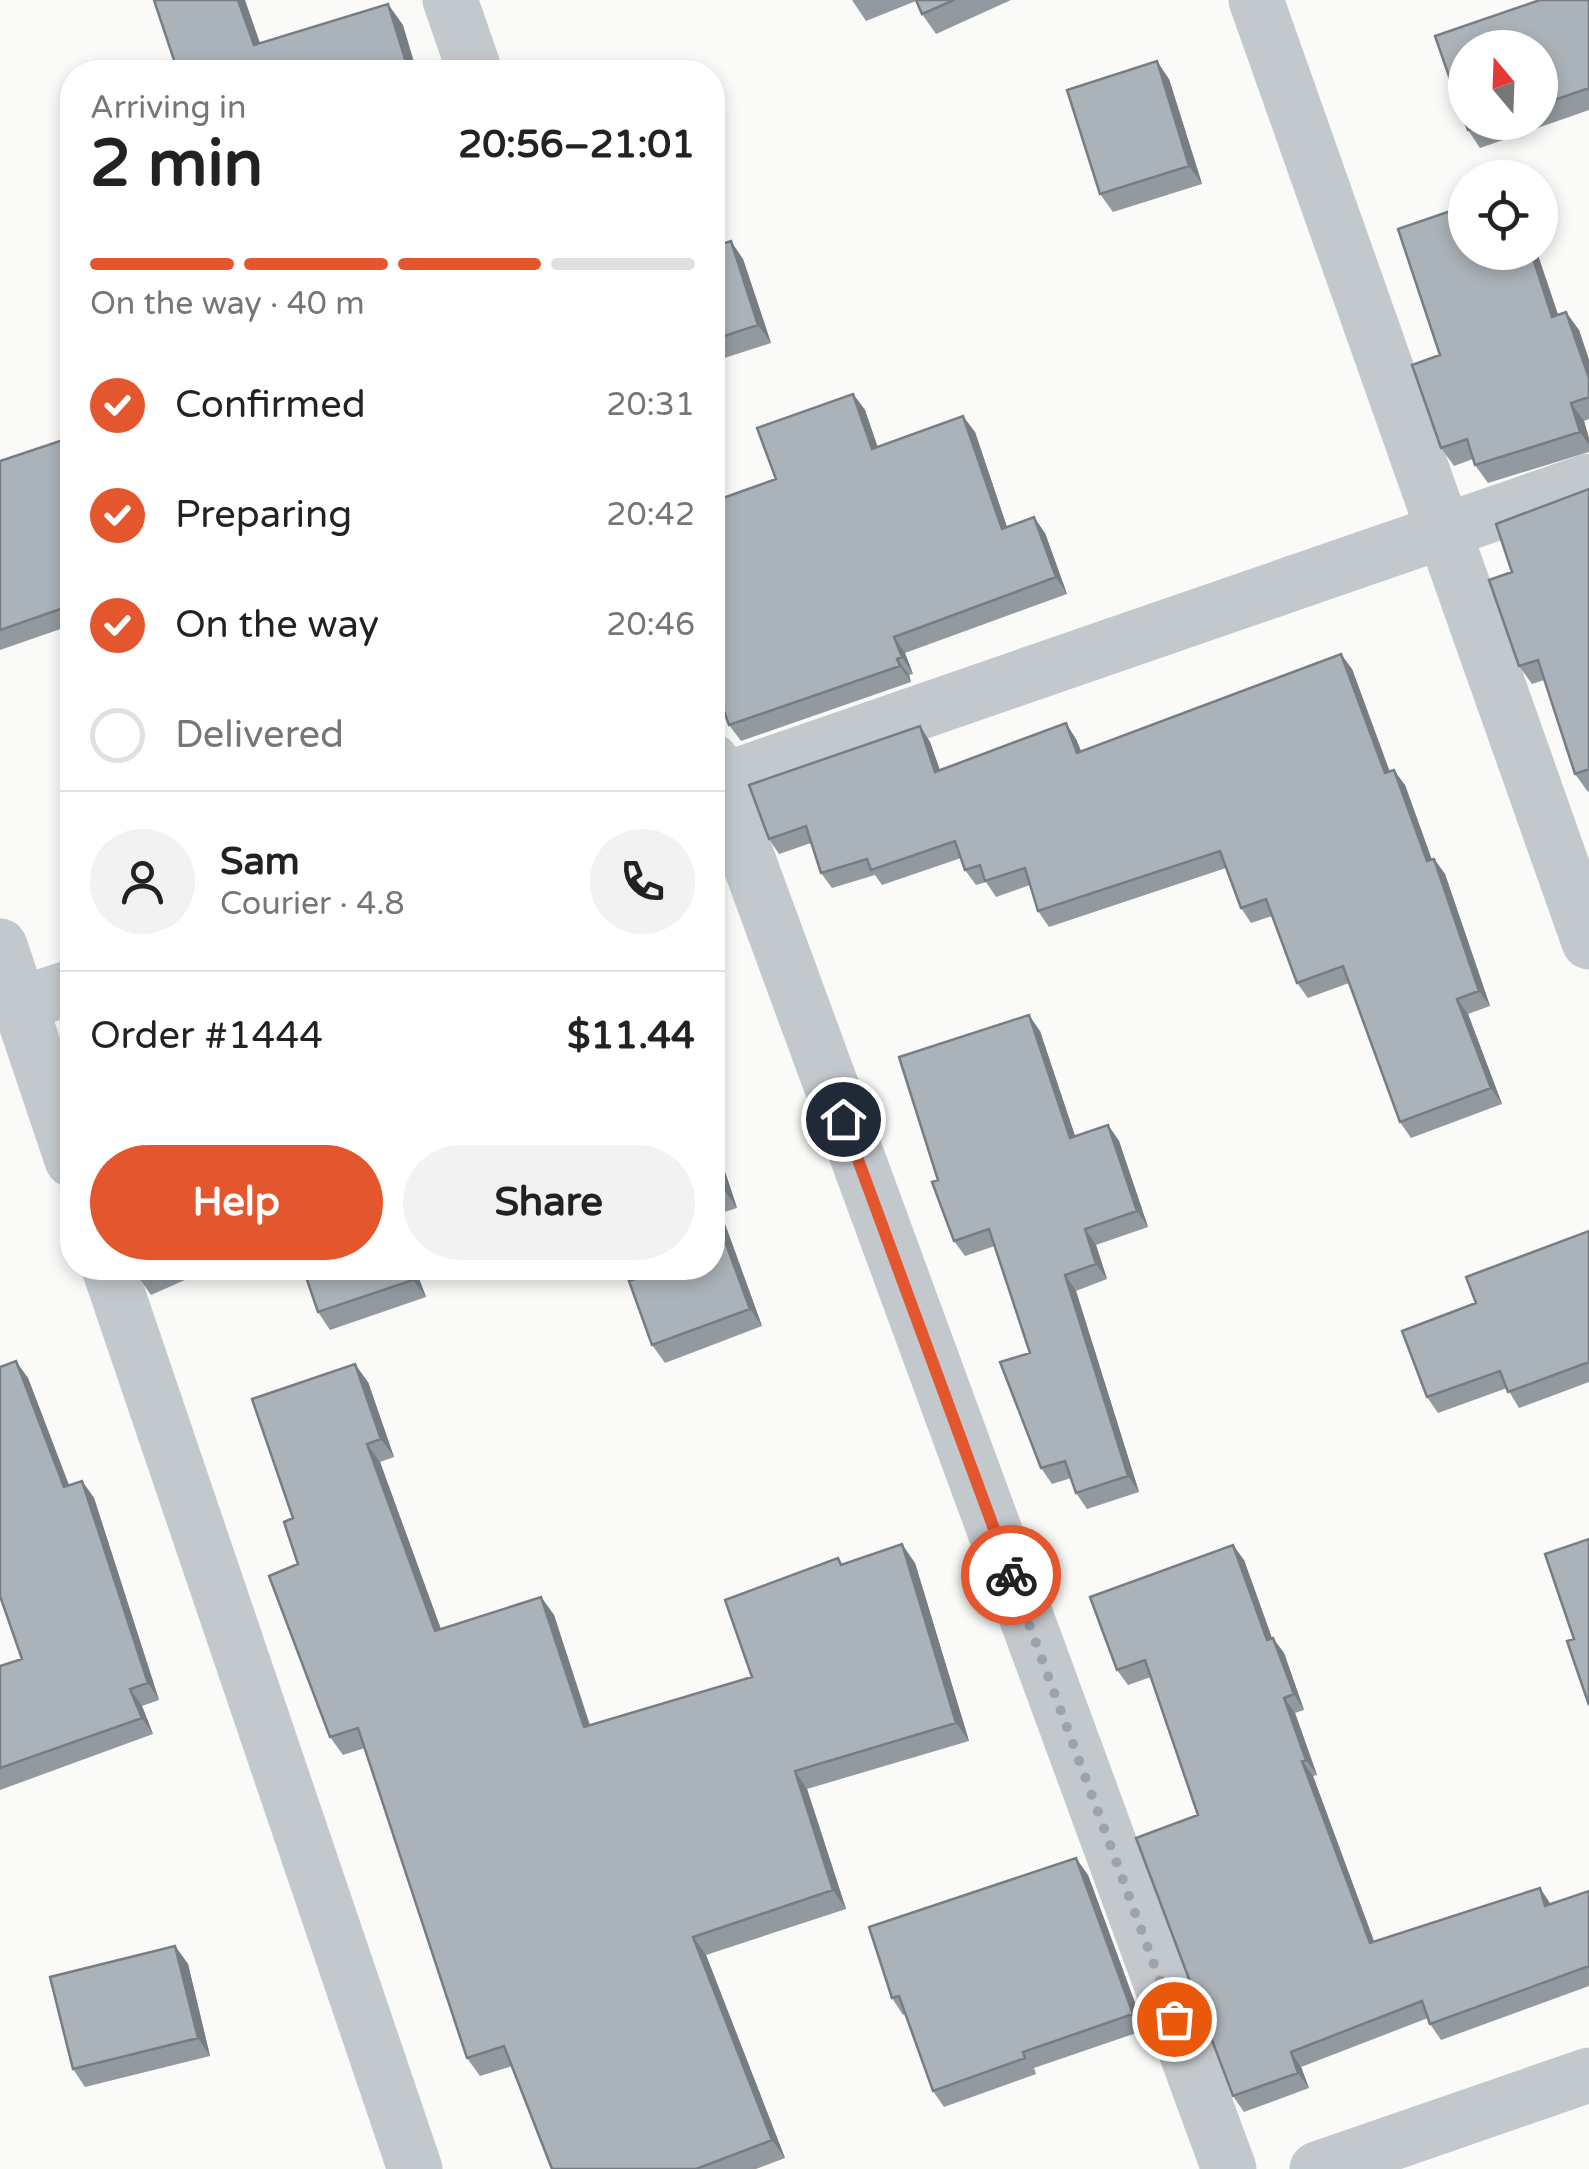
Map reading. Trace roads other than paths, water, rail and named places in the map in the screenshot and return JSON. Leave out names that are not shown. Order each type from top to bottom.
[{"type":"street","points":[[450,0],[471,60]]},
{"type":"street","points":[[1256,0],[1589,942]]},
{"type":"street","points":[[725,773],[1446,533],[1589,481]]},
{"type":"street","points":[[725,803],[1229,2169]]},
{"type":"street","points":[[0,946],[60,1124]]},
{"type":"street","points":[[20,1004],[60,991]]},
{"type":"street","points":[[113,1280],[415,2169]]},
{"type":"street","points":[[1318,2169],[1589,2076]]}]
